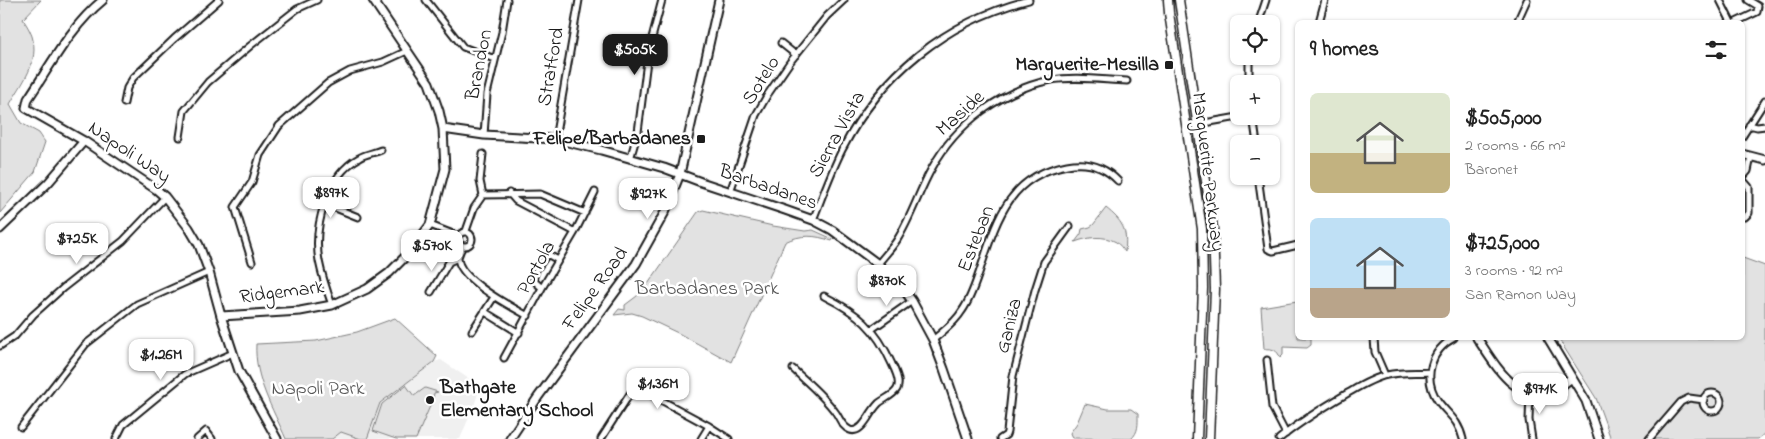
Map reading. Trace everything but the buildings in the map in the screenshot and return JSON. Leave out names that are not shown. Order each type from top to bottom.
[{"type":"main road","name":"Marguerite Parkway","points":[[1168,0],[1202,229],[1203,288],[1197,439]]},
{"type":"main road","name":"Marguerite Parkway","points":[[1179,0],[1213,228],[1215,289],[1209,439]]},
{"type":"street","name":"Napoli Way","points":[[103,0],[85,17],[62,45],[26,105],[28,110],[84,141],[123,166],[165,197],[194,236],[209,272],[221,316],[246,387],[278,439]]},
{"type":"street","points":[[124,103],[127,88],[133,78],[174,39],[220,0]]},
{"type":"street","points":[[180,137],[184,111],[208,82],[250,46],[297,10],[317,0]]},
{"type":"street","name":"Ridgemark","points":[[221,316],[300,311],[332,305],[368,289],[389,274],[409,254],[430,225],[445,169],[443,129],[439,112],[429,83],[373,0]]},
{"type":"street","points":[[426,0],[463,47],[495,59]]},
{"type":"street","name":"Brandon","points":[[484,135],[488,94],[507,0]]},
{"type":"street","name":"Stratford","points":[[555,139],[579,0]]},
{"type":"street","points":[[630,159],[638,132],[648,53],[662,0]]},
{"type":"street","name":"Felipe Road","points":[[510,439],[636,264],[665,212],[680,174],[719,0]]},
{"type":"street","name":"Sotelo","points":[[730,192],[756,115],[781,74],[827,16],[844,0]]},
{"type":"street","name":"Sierra Vista","points":[[813,220],[839,156],[854,128],[878,93],[897,73],[930,45],[962,26],[998,9],[1029,0]]},
{"type":"street","points":[[1261,15],[1266,0]]},
{"type":"street","points":[[1320,20],[1325,0]]},
{"type":"street","points":[[1517,20],[1527,0]]},
{"type":"street","points":[[1720,0],[1730,20]]},
{"type":"street","points":[[1740,20],[1757,12],[1758,6],[1748,0]]},
{"type":"street","points":[[781,43],[796,55]]},
{"type":"street","points":[[252,262],[235,207],[252,182],[260,154],[278,126],[328,83],[350,71],[383,62],[407,51]]},
{"type":"street","name":"Maside","points":[[878,264],[897,240],[932,168],[945,146],[976,115],[997,101],[1026,87],[1052,80],[1077,78],[1127,82]]},
{"type":"street","points":[[1745,132],[1765,101]]},
{"type":"street","points":[[1186,126],[1230,118]]},
{"type":"street","points":[[1749,125],[1765,126]]},
{"type":"street","name":"Barbadanes","points":[[443,129],[484,135],[555,139],[680,174],[813,220],[832,230],[878,264],[902,287],[912,301],[944,368],[968,439]]},
{"type":"street","points":[[0,228],[48,183],[84,141]]},
{"type":"street","points":[[332,305],[319,259],[319,228],[323,203],[337,176],[358,158],[381,150]]},
{"type":"street","points":[[466,232],[474,208],[483,195],[480,181],[483,154]]},
{"type":"street","points":[[1745,155],[1765,160]]},
{"type":"street","points":[[1745,175],[1748,171],[1751,157]]},
{"type":"street","name":"Esteban","points":[[932,340],[955,321],[963,310],[975,284],[1001,213],[1015,192],[1030,180],[1052,168],[1076,163],[1100,167],[1110,172],[1118,181]]},
{"type":"street","points":[[1745,182],[1749,187],[1749,213],[1745,217]]},
{"type":"street","points":[[1259,185],[1268,249],[1273,251],[1295,246]]},
{"type":"street","name":"Portola","points":[[504,358],[575,232],[595,192]]},
{"type":"street","points":[[483,195],[508,193],[540,194],[585,213]]},
{"type":"street","points":[[508,193],[516,201],[575,232]]},
{"type":"street","points":[[0,346],[15,336],[33,315],[63,288],[123,240],[165,197]]},
{"type":"street","points":[[323,203],[358,218]]},
{"type":"street","points":[[430,225],[458,236]]},
{"type":"street","name":"Ganiza","points":[[1000,439],[1007,432],[1012,376],[1044,262],[1070,226]]},
{"type":"street","points":[[461,232],[466,232],[471,234],[472,242],[468,246],[463,246],[458,242],[458,236],[461,232]]},
{"type":"street","points":[[431,292],[450,262],[458,258],[463,246]]},
{"type":"street","points":[[542,288],[533,280],[536,270],[546,256],[549,255],[558,260]]},
{"type":"street","points":[[458,258],[474,282],[494,298],[528,316]]},
{"type":"street","points":[[21,426],[86,344],[137,304],[209,272]]},
{"type":"street","points":[[793,370],[825,401],[835,412],[842,424],[850,430],[856,430],[862,426],[877,405],[897,390],[898,384],[894,369],[885,349],[872,329],[858,316],[824,296]]},
{"type":"street","points":[[472,331],[494,298]]},
{"type":"street","points":[[872,329],[912,301]]},
{"type":"street","points":[[485,312],[519,333]]},
{"type":"street","points":[[1374,340],[1376,352],[1385,375]]},
{"type":"street","points":[[1452,340],[1438,351],[1431,362],[1430,372],[1432,388],[1438,400],[1460,428],[1463,439]]},
{"type":"street","points":[[1479,340],[1500,371],[1517,387],[1530,392],[1544,393],[1557,389],[1572,378]]},
{"type":"street","points":[[1549,340],[1586,401],[1599,439]]},
{"type":"street","points":[[116,439],[123,425],[185,374],[233,353]]},
{"type":"street","points":[[1267,360],[1272,407],[1286,434]]},
{"type":"street","points":[[1279,439],[1326,406],[1364,384],[1385,375],[1430,372]]},
{"type":"street","points":[[601,439],[635,386],[709,426],[729,439]]},
{"type":"street","points":[[1530,392],[1532,439]]},
{"type":"street","points":[[1648,439],[1682,402],[1689,398],[1704,400]]},
{"type":"street","points":[[701,439],[709,426]]},
{"type":"street","points":[[197,439],[206,431],[212,439]]},
{"type":"shaded area","name":"Bathgate Elementary School","points":[[441,360],[475,383],[479,390],[460,439],[332,439],[417,373],[434,362]]},
{"type":"green space","points":[[0,0],[41,0],[23,19],[32,36],[34,55],[28,72],[10,104],[21,123],[39,133],[45,142],[35,172],[0,213]]},
{"type":"green space","points":[[1106,208],[1123,226],[1126,237],[1125,252],[1116,242],[1106,238],[1091,238],[1075,242],[1082,229],[1093,225]]},
{"type":"green space","name":"Barbadanes Park","points":[[703,210],[773,226],[805,231],[813,230],[833,239],[832,241],[814,237],[802,237],[785,242],[731,362],[642,316],[632,313],[614,315],[619,309],[625,310],[625,305],[648,284],[698,212]]},
{"type":"green space","points":[[1745,259],[1765,266],[1765,433],[1758,439],[1611,439],[1596,398],[1559,340],[1745,340]]},
{"type":"green space","points":[[1295,301],[1295,340],[1311,340],[1311,345],[1307,348],[1283,347],[1283,355],[1280,358],[1274,350],[1264,349],[1261,307]]},
{"type":"green space","name":"Napoli Park","points":[[395,318],[437,356],[434,362],[380,403],[367,439],[361,439],[341,432],[332,439],[286,439],[261,381],[256,357],[256,344],[316,341],[357,332]]},
{"type":"green space","points":[[406,385],[414,396],[425,388],[438,392],[434,393],[416,439],[396,439],[373,431],[382,404]]},
{"type":"green space","points":[[1085,404],[1108,409],[1131,409],[1138,414],[1138,428],[1135,434],[1131,439],[1072,438],[1070,433],[1077,423]]},
{"type":"place","name":"Marguerite-Mesilla","points":[[1169,65]]},
{"type":"place","name":"Felipe/Barbadanes","points":[[701,139]]},
{"type":"place","name":"Bathgate Elementary School","points":[[430,400]]}]
